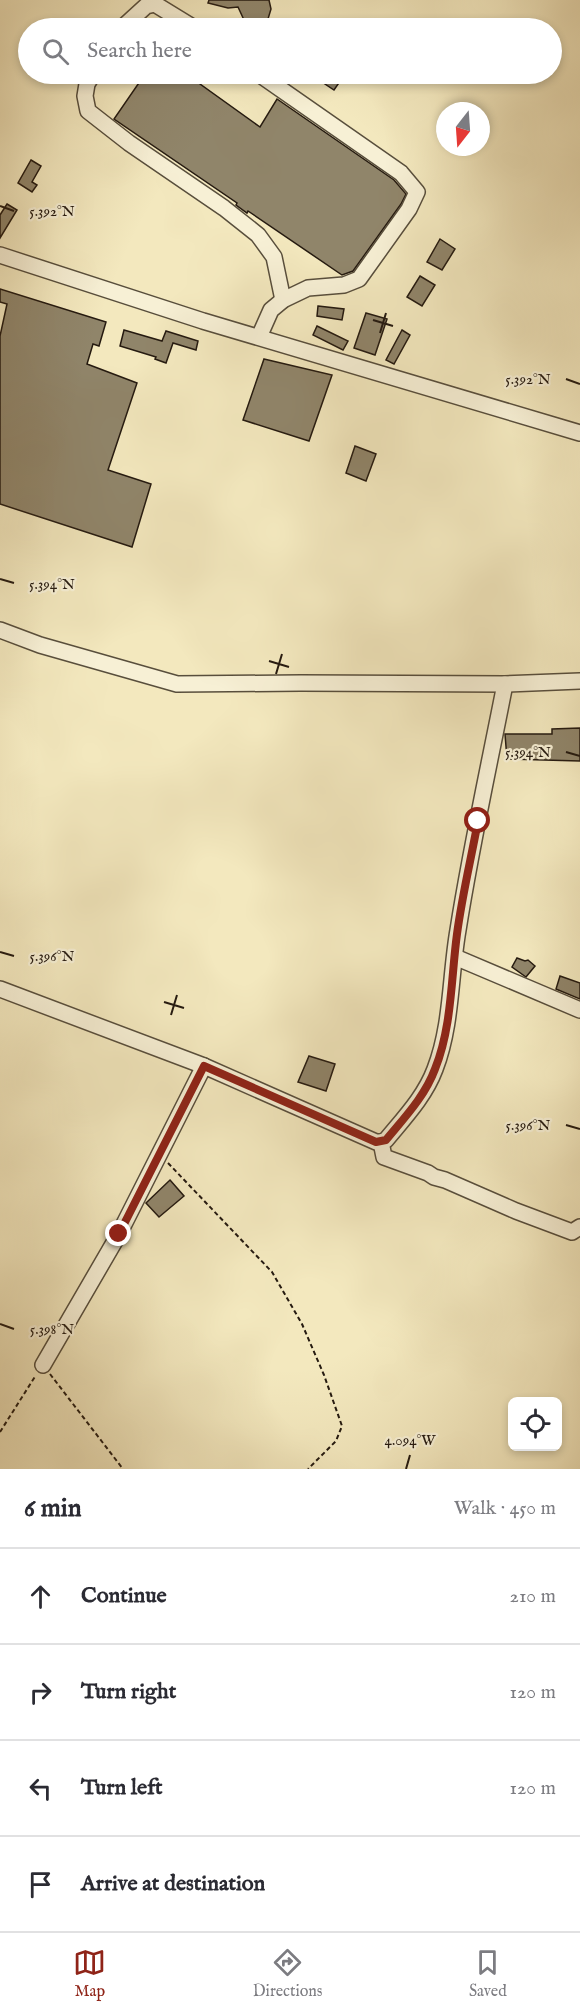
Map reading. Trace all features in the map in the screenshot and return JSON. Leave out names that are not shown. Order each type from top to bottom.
[{"type":"street","points":[[133,18],[146,6],[155,4],[178,18]]},
{"type":"street","points":[[87,84],[85,96],[88,111],[258,235],[274,257],[283,300]]},
{"type":"street","points":[[259,337],[271,310],[283,300],[308,288],[344,285],[359,279],[409,208],[417,192],[401,173],[273,84]]},
{"type":"street","points":[[0,255],[203,321],[580,433]]},
{"type":"street","points":[[0,630],[40,645],[177,684],[301,682],[505,684],[580,681]]},
{"type":"street","points":[[0,989],[204,1066],[366,1137],[381,1142],[386,1140],[425,1092],[442,1046],[458,931],[505,684]]},
{"type":"street","points":[[454,957],[580,1010]]},
{"type":"street","points":[[42,1365],[119,1234],[204,1066]]},
{"type":"street","points":[[381,1142],[384,1157],[572,1232],[580,1227]]},
{"type":"path","points":[[160,1154],[272,1272],[302,1324],[324,1375],[342,1426],[336,1441],[308,1469]]},
{"type":"path","points":[[0,1432],[42,1365],[123,1469]]},
{"type":"building","points":[[209,0],[269,0],[271,9],[268,18],[243,18],[238,7],[228,8],[208,3]]},
{"type":"building","points":[[138,84],[200,84],[260,127],[277,99],[394,180],[406,194],[353,271],[342,275],[248,211],[247,213],[236,205],[237,203],[114,119]]},
{"type":"building","points":[[325,84],[338,84],[334,90]]},
{"type":"building","points":[[31,160],[41,166],[32,182],[37,185],[32,192],[18,183]]},
{"type":"building","points":[[7,204],[17,210],[0,238],[0,215]]},
{"type":"building","points":[[440,239],[455,249],[442,270],[427,262]]},
{"type":"building","points":[[420,276],[435,285],[422,306],[407,297]]},
{"type":"building","points":[[0,289],[106,322],[99,346],[93,344],[87,364],[137,383],[108,470],[151,484],[132,547],[0,504],[0,336],[7,304],[0,302]]},
{"type":"building","points":[[318,306],[344,309],[342,320],[317,316]]},
{"type":"building","points":[[366,313],[387,319],[375,355],[354,348]]},
{"type":"building","points":[[317,326],[348,341],[343,350],[313,335]]},
{"type":"building","points":[[124,330],[162,341],[166,331],[198,341],[196,350],[173,343],[166,363],[155,359],[156,357],[120,346]]},
{"type":"building","points":[[402,330],[410,335],[394,364],[386,360]]},
{"type":"building","points":[[264,359],[332,375],[309,441],[243,420]]},
{"type":"building","points":[[355,446],[376,454],[366,481],[346,473]]},
{"type":"building","points":[[580,728],[580,761],[507,759],[505,734],[552,734],[552,729]]},
{"type":"building","points":[[517,958],[528,960],[535,966],[526,977],[512,967]]},
{"type":"building","points":[[560,976],[580,983],[580,999],[556,989]]},
{"type":"building","points":[[309,1056],[335,1064],[326,1091],[298,1082]]},
{"type":"building","points":[[170,1180],[184,1196],[159,1217],[146,1203]]},
{"type":"route","points":[[119,1234],[204,1066],[376,1142],[386,1140],[425,1092],[442,1046],[458,931],[478,821]]}]
